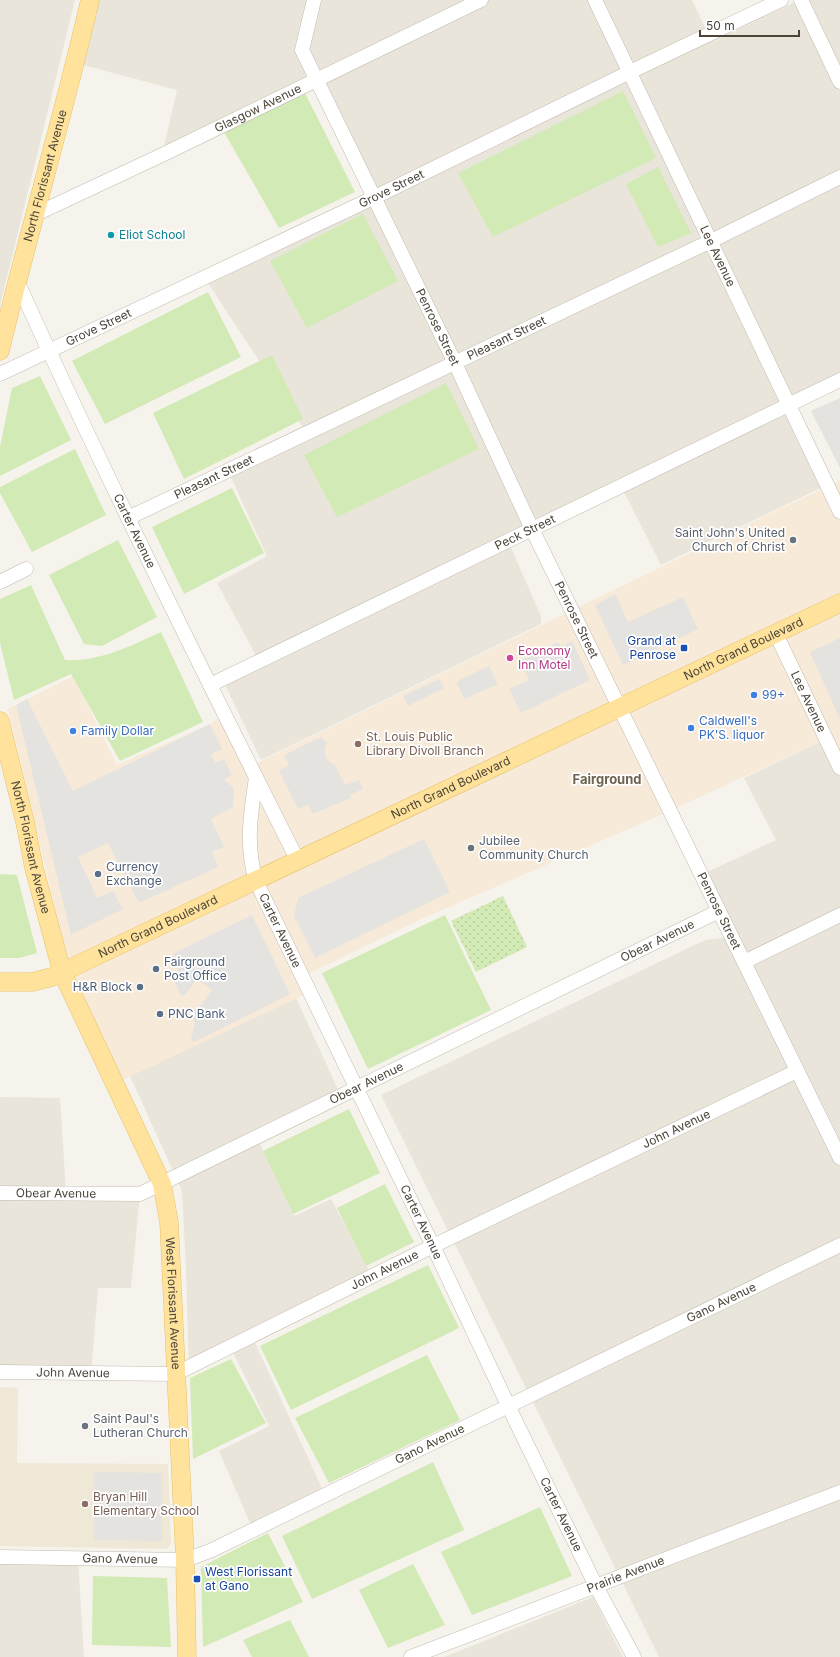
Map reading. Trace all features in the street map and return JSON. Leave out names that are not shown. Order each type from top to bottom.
[{"type":"main road","name":"North Florissant Avenue","points":[[1,344],[18,283],[34,215],[76,63],[90,0]]},
{"type":"main road","name":"North Grand Boulevard","points":[[0,982],[32,982],[48,978],[62,972],[840,603]]},
{"type":"main road","name":"North Florissant Avenue","points":[[0,721],[25,822],[34,868],[62,972]]},
{"type":"main road","name":"West Florissant Avenue","points":[[62,972],[162,1184],[169,1222],[185,1560],[187,1657]]},
{"type":"street","name":"Penrose Street","points":[[314,0],[302,50],[454,363],[619,709],[840,1158]]},
{"type":"street","name":"Glasgow Avenue","points":[[34,215],[481,0]]},
{"type":"street","name":"Lee Avenue","points":[[595,0],[840,512]]},
{"type":"street","name":"Grove Street","points":[[0,374],[48,350],[373,198],[781,0]]},
{"type":"street","points":[[801,0],[840,82]]},
{"type":"street","name":"Pleasant Street","points":[[128,518],[711,241],[840,177]]},
{"type":"street","name":"Carter Avenue","points":[[18,283],[48,350],[128,518],[298,861]]},
{"type":"street","name":"Peck Street","points":[[210,685],[840,380]]},
{"type":"street","points":[[0,582],[26,569]]},
{"type":"street","name":"Lee Avenue","points":[[776,634],[840,768]]},
{"type":"street","name":"Carter Avenue","points":[[256,777],[249,838],[251,864],[256,881],[433,1246],[508,1406],[596,1586],[634,1657]]},
{"type":"street","name":"Obear Avenue","points":[[0,1193],[140,1194],[719,911]]},
{"type":"street","points":[[744,962],[840,915]]},
{"type":"street","name":"John Avenue","points":[[0,1372],[175,1374],[433,1246],[797,1071]]},
{"type":"street","name":"Gano Avenue","points":[[0,1556],[185,1560],[210,1551],[840,1245]]},
{"type":"street","name":"Prairie Avenue","points":[[411,1657],[840,1492]]},
{"type":"shaded area","points":[[0,0],[75,0],[0,306]]},
{"type":"shaded area","points":[[91,0],[692,0],[712,42],[799,0],[840,0],[840,380],[789,405],[827,485],[661,565],[621,486],[508,541],[541,616],[541,624],[261,760],[227,689],[224,678],[259,661],[217,583],[267,556],[228,471],[307,434],[204,277],[371,193],[317,80],[162,155],[177,90],[76,63]]},
{"type":"shaded area","points":[[840,398],[840,468],[811,411]]},
{"type":"shaded area","points":[[840,480],[840,768],[825,739],[670,811],[417,921],[302,977],[310,992],[114,1084],[62,938],[8,709],[73,676],[117,765],[210,724],[225,713],[251,766]]},
{"type":"shaded area","points":[[615,594],[628,622],[683,597],[698,629],[623,665],[595,605]]},
{"type":"shaded area","points":[[840,638],[840,719],[810,652]]},
{"type":"shaded area","points":[[572,641],[590,680],[521,713],[509,689],[529,680],[520,661],[558,642],[561,647]]},
{"type":"shaded area","points":[[489,666],[498,684],[465,699],[456,682]]},
{"type":"shaded area","points":[[439,679],[444,688],[408,706],[403,696]]},
{"type":"shaded area","points":[[27,699],[73,791],[210,724],[222,749],[211,754],[215,763],[224,759],[232,775],[224,780],[234,788],[233,807],[211,819],[224,847],[212,852],[218,867],[139,903],[108,843],[78,857],[97,898],[113,891],[123,909],[71,935],[16,705]]},
{"type":"shaded area","points":[[321,737],[327,743],[325,754],[327,760],[335,765],[345,785],[359,780],[363,789],[350,795],[351,798],[313,814],[308,805],[298,809],[279,771],[289,765],[284,755]]},
{"type":"shaded area","points":[[826,739],[840,768],[840,1657],[659,1657],[381,1095],[705,940],[731,937],[701,875],[776,840],[744,778]]},
{"type":"shaded area","points":[[424,839],[450,892],[315,958],[294,916],[298,898]]},
{"type":"shaded area","points":[[252,915],[290,994],[194,1042],[191,1039],[195,1023],[190,1013],[198,1009],[212,990],[197,979],[186,994],[181,996],[175,982],[179,966],[172,954]]},
{"type":"shaded area","points":[[296,998],[341,1096],[256,1136],[294,1216],[331,1199],[372,1276],[252,1336],[325,1495],[253,1530],[219,1451],[269,1426],[230,1346],[189,1367],[182,1191],[130,1076]]},
{"type":"shaded area","points":[[0,1097],[60,1098],[66,1193],[140,1194],[131,1288],[98,1288],[91,1373],[0,1372]]},
{"type":"shaded area","name":"Bryan Hill Elementary School","points":[[0,1387],[18,1388],[17,1463],[168,1464],[170,1546],[166,1549],[0,1546]]},
{"type":"shaded area","points":[[94,1472],[162,1473],[162,1541],[94,1540]]},
{"type":"shaded area","points":[[0,1557],[78,1558],[84,1657],[0,1657]]},
{"type":"shaded area","points":[[593,1597],[623,1657],[444,1657]]},
{"type":"green space","points":[[623,91],[656,158],[493,237],[458,173]]},
{"type":"green space","points":[[305,93],[355,192],[279,228],[224,132]]},
{"type":"green space","points":[[658,167],[691,233],[658,247],[626,184]]},
{"type":"green space","points":[[363,214],[398,281],[307,328],[270,261]]},
{"type":"green space","points":[[208,292],[241,357],[105,424],[72,361]]},
{"type":"green space","points":[[272,355],[303,419],[184,479],[153,413]]},
{"type":"green space","points":[[40,376],[71,440],[0,476],[0,447],[12,388]]},
{"type":"green space","points":[[446,383],[479,449],[337,517],[304,455]]},
{"type":"green space","points":[[75,449],[106,515],[32,552],[0,493],[0,487]]},
{"type":"green space","points":[[232,488],[264,553],[184,594],[152,527]]},
{"type":"green space","points":[[118,540],[157,617],[102,646],[84,644],[49,575]]},
{"type":"green space","points":[[31,585],[65,660],[78,660],[103,656],[126,648],[161,632],[203,722],[120,761],[71,674],[14,700],[0,643],[0,599]]},
{"type":"green space","points":[[0,874],[17,875],[37,953],[19,958],[0,958]]},
{"type":"green space","points":[[503,896],[527,947],[476,972],[451,921]]},
{"type":"green space","points":[[445,915],[491,1010],[368,1069],[322,973]]},
{"type":"green space","points":[[349,1109],[380,1173],[293,1214],[263,1151]]},
{"type":"green space","points":[[385,1184],[414,1242],[366,1266],[337,1208]]},
{"type":"green space","points":[[428,1265],[459,1328],[291,1410],[260,1346]]},
{"type":"green space","points":[[427,1355],[460,1420],[329,1483],[295,1418]]},
{"type":"green space","points":[[231,1359],[266,1423],[193,1459],[190,1378]]},
{"type":"green space","points":[[433,1462],[464,1530],[312,1599],[282,1536]]},
{"type":"green space","points":[[540,1507],[572,1576],[472,1615],[441,1552]]},
{"type":"green space","points":[[268,1533],[303,1602],[203,1647],[201,1567]]},
{"type":"green space","points":[[413,1564],[445,1625],[388,1648],[359,1590]]},
{"type":"green space","points":[[93,1576],[167,1578],[171,1647],[92,1645]]},
{"type":"green space","points":[[290,1620],[309,1657],[252,1657],[243,1640]]},
{"type":"place","name":"Eliot School","points":[[111,235]]},
{"type":"place","name":"Saint John's United Church of Christ","points":[[793,540]]},
{"type":"place","name":"Grand at Penrose","points":[[684,648]]},
{"type":"place","name":"Economy Inn Motel","points":[[510,658]]},
{"type":"place","name":"99+","points":[[754,695]]},
{"type":"place","name":"Caldwell's PK'S. liquor","points":[[691,728]]},
{"type":"place","name":"Family Dollar","points":[[73,731]]},
{"type":"place","name":"St. Louis Public Library Divoll Branch","points":[[358,744]]},
{"type":"place","name":"Jubilee Community Church","points":[[471,848]]},
{"type":"place","name":"Currency Exchange","points":[[98,874]]},
{"type":"place","name":"Fairground Post Office","points":[[156,969]]},
{"type":"place","name":"H&R Block","points":[[140,987]]},
{"type":"place","name":"PNC Bank","points":[[160,1014]]},
{"type":"place","name":"Saint Paul's Lutheran Church","points":[[85,1426]]},
{"type":"place","name":"Bryan Hill Elementary School","points":[[85,1504]]},
{"type":"place","name":"West Florissant at Gano","points":[[197,1579]]},
{"type":"district","name":"Fairground","points":[[607,779]]}]
